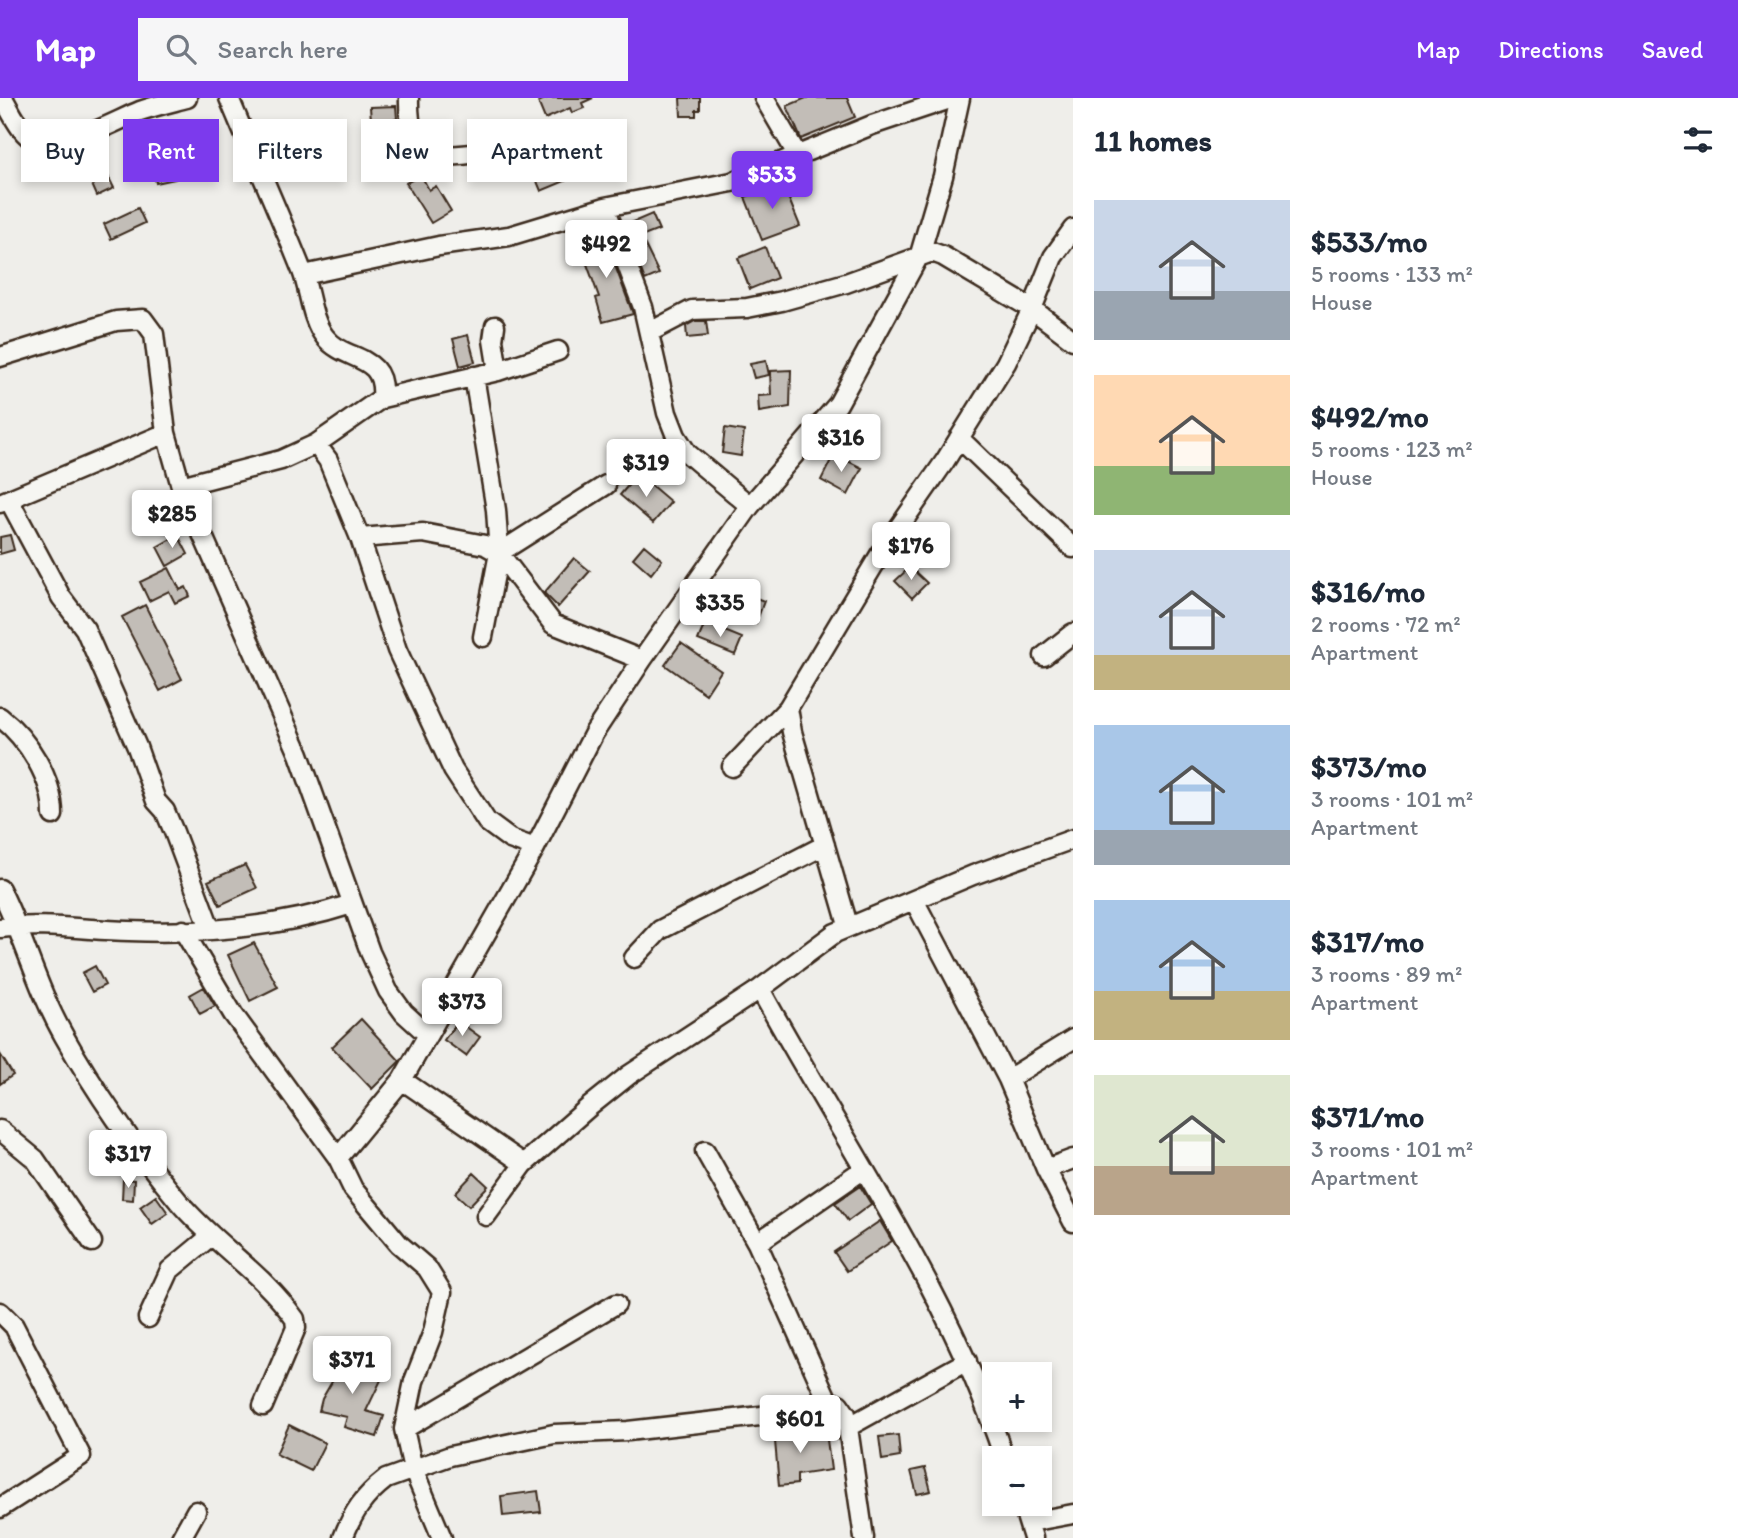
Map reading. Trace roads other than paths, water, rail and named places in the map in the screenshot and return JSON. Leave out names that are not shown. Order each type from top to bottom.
[{"type":"street","points":[[3,98],[27,135],[36,142],[48,143],[78,137],[141,111],[187,98]]},
{"type":"street","points":[[229,98],[304,275],[323,335],[332,344],[373,365],[383,386],[382,398]]},
{"type":"street","points":[[409,98],[408,118],[419,149],[434,155],[467,153]]},
{"type":"street","points":[[764,98],[798,156]]},
{"type":"street","points":[[304,275],[439,246],[509,236],[605,207],[732,182],[873,125],[953,98]]},
{"type":"street","points":[[338,1158],[402,1080],[426,1032],[535,848],[594,733],[642,660],[750,506],[838,404],[920,254],[943,176],[960,98]]},
{"type":"street","points":[[605,207],[650,331],[667,413],[676,436],[687,453],[750,506]]},
{"type":"street","points":[[733,767],[788,708],[881,553],[959,438],[1006,363],[1053,257],[1073,229]]},
{"type":"street","points":[[650,331],[692,310],[747,308],[782,301],[846,283],[920,254],[932,252],[1032,309],[1073,340]]},
{"type":"street","points":[[0,358],[116,321],[143,318],[154,334],[166,433],[181,486],[299,754],[352,904],[388,991],[404,1013],[426,1032]]},
{"type":"street","points":[[495,326],[493,340],[498,371]]},
{"type":"street","points":[[181,486],[281,460],[316,444],[382,398],[498,371],[558,351]]},
{"type":"street","points":[[474,376],[496,510],[499,553],[484,637]]},
{"type":"street","points":[[166,433],[5,501],[61,597],[85,629],[137,747],[156,801],[165,811],[174,832],[210,928]]},
{"type":"street","points":[[959,438],[1073,548]]},
{"type":"street","points":[[316,444],[328,460],[360,538],[397,650],[453,770],[487,822],[510,839],[535,848]]},
{"type":"street","points":[[499,553],[606,485]]},
{"type":"street","points":[[360,538],[423,533],[485,545],[499,553],[553,624],[642,660]]},
{"type":"street","points":[[1044,656],[1073,633]]},
{"type":"street","points":[[788,708],[848,925]]},
{"type":"street","points":[[0,717],[20,732],[41,770],[53,804],[53,816]]},
{"type":"street","points":[[486,1216],[524,1164],[629,1076],[760,989],[848,925],[1073,839]]},
{"type":"street","points":[[634,958],[660,930],[825,845]]},
{"type":"street","points":[[0,889],[8,928],[64,1035],[149,1163],[211,1236],[246,1263],[295,1319],[296,1328],[263,1406]]},
{"type":"street","points":[[914,900],[1008,1079],[1046,1169],[1073,1222]]},
{"type":"street","points":[[8,928],[183,930],[248,927],[306,919],[352,904]]},
{"type":"street","points":[[183,930],[233,1014],[338,1158],[359,1197],[399,1244],[428,1268],[442,1292],[433,1332],[414,1381],[404,1429],[413,1469],[442,1538]]},
{"type":"street","points":[[760,989],[864,1169],[967,1361],[985,1399],[1000,1446]]},
{"type":"street","points":[[1008,1079],[1073,1039]]},
{"type":"street","points":[[402,1080],[524,1164]]},
{"type":"street","points":[[0,1130],[35,1159],[92,1242]]},
{"type":"street","points":[[705,1151],[757,1242],[828,1401]]},
{"type":"street","points":[[1046,1169],[1073,1159]]},
{"type":"street","points":[[757,1242],[864,1169]]},
{"type":"street","points":[[148,1318],[170,1270],[211,1236]]},
{"type":"street","points":[[404,1429],[616,1304]]},
{"type":"street","points":[[0,1312],[14,1326],[80,1456],[0,1508]]},
{"type":"street","points":[[848,1427],[967,1361]]},
{"type":"street","points":[[343,1538],[357,1505],[386,1479],[450,1456],[554,1434],[628,1431],[787,1413],[828,1401],[839,1404],[846,1414],[864,1538]]},
{"type":"street","points":[[181,1538],[196,1511]]},
{"type":"street","points":[[1031,1530],[1073,1514]]}]
